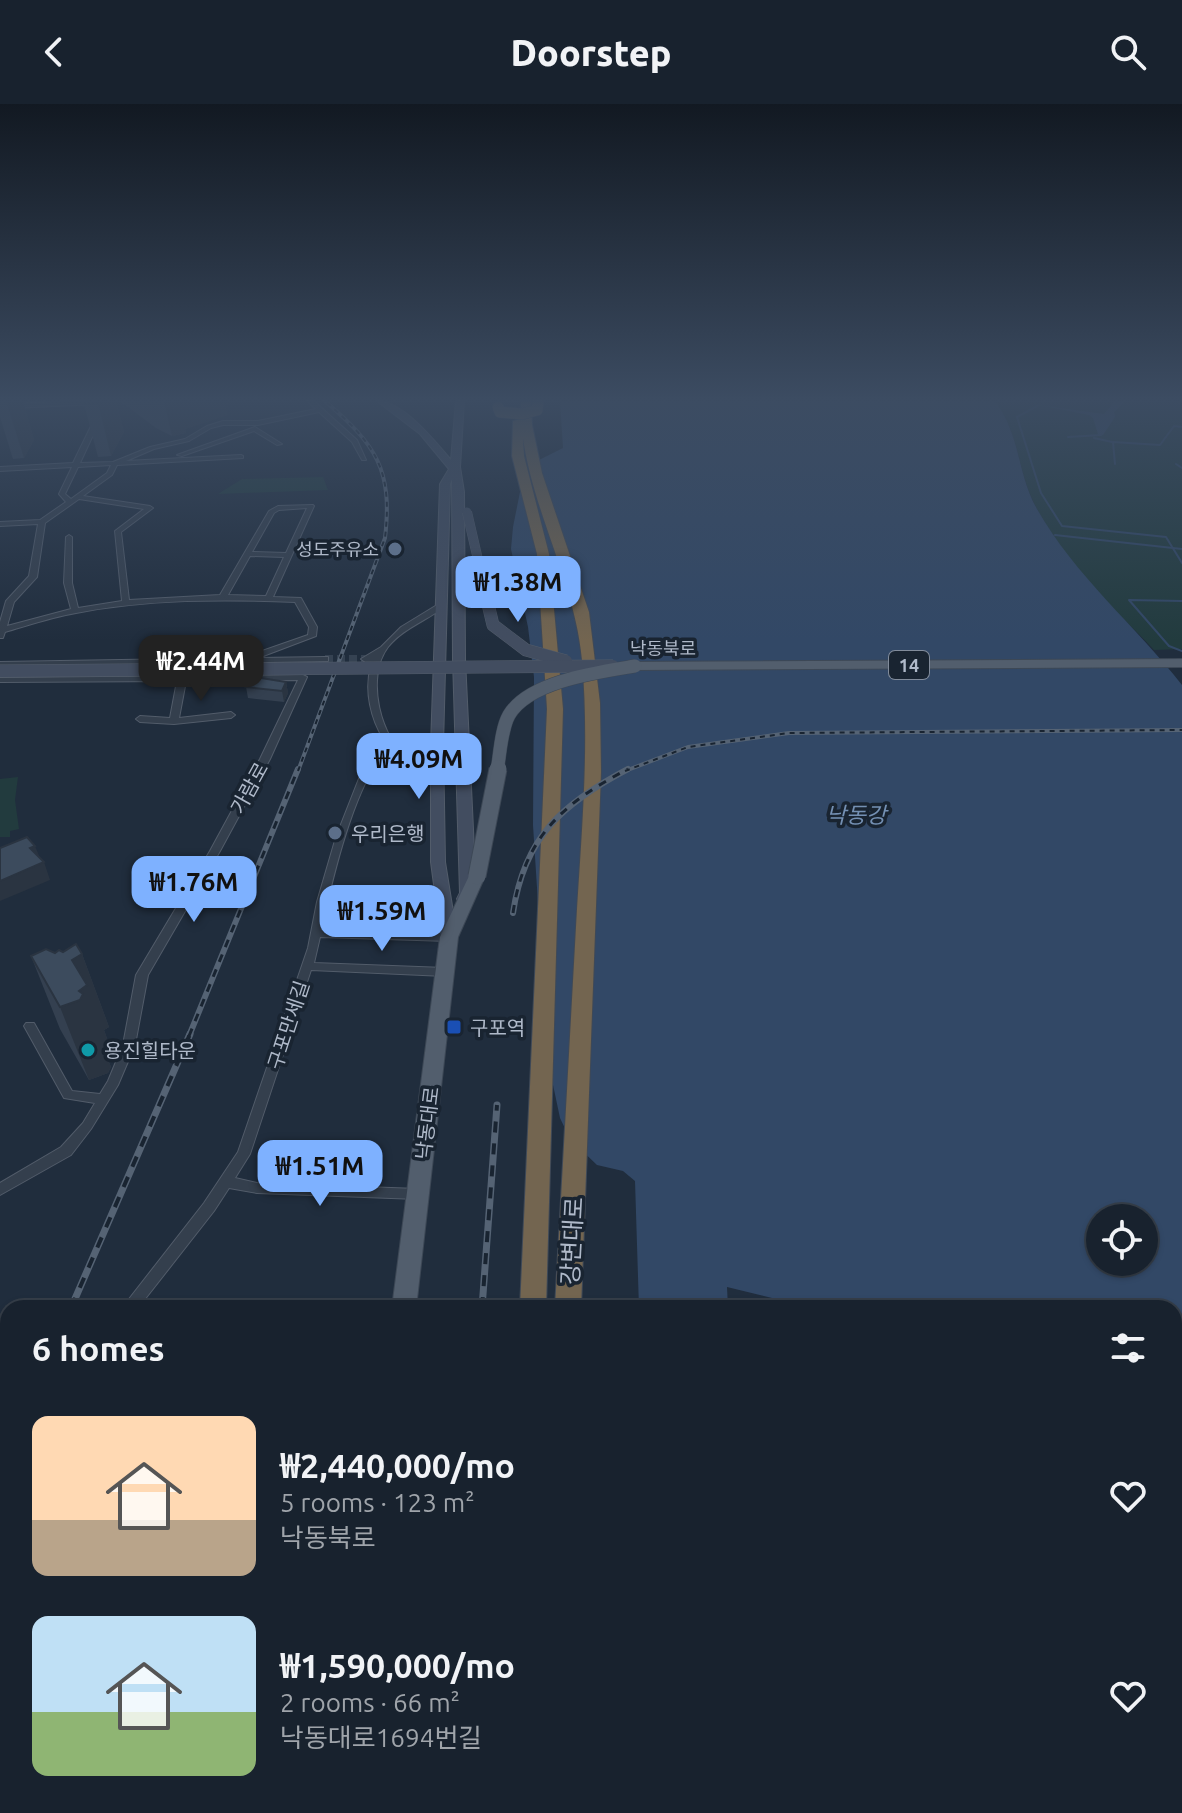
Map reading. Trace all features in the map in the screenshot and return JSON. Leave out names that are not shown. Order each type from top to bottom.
[{"type":"highway","name":"강변대로","points":[[530,481],[543,554],[555,709],[533,1300]]},
{"type":"highway","name":"강변대로","points":[[535,481],[577,593],[593,693],[593,772],[568,1300]]},
{"type":"main road","name":"낙동대로","points":[[405,1300],[449,937],[438,862],[437,772],[440,607],[447,481]]},
{"type":"main road","name":"낙동대로","points":[[449,937],[468,893],[459,659],[457,481]]},
{"type":"main road","name":"14","points":[[459,481],[493,625],[526,650],[566,661],[635,666]]},
{"type":"main road","name":"낙동북로","points":[[0,671],[1182,663]]},
{"type":"main road","name":"14","points":[[449,937],[477,876],[508,716],[521,702],[554,683],[635,666]]},
{"type":"street","points":[[68,481],[62,494],[70,502]]},
{"type":"street","points":[[0,524],[42,522],[101,481]]},
{"type":"street","points":[[78,497],[150,508],[118,531],[126,604]]},
{"type":"street","points":[[223,597],[274,509],[311,506],[269,598]]},
{"type":"street","points":[[2,633],[10,601],[33,577],[42,522]]},
{"type":"street","points":[[69,537],[68,583],[75,609]]},
{"type":"street","points":[[247,554],[289,555]]},
{"type":"street","points":[[1,594],[10,601]]},
{"type":"street","points":[[2,633],[75,609],[223,597],[298,600],[313,627],[312,636],[244,660]]},
{"type":"street","points":[[437,772],[406,762],[388,741],[375,705],[375,665],[384,647],[411,624],[440,607]]},
{"type":"street","points":[[0,664],[325,659]]},
{"type":"street","name":"가람로","points":[[0,1190],[66,1151],[114,1082],[129,1045],[142,975],[265,759],[303,677],[182,678]]},
{"type":"street","points":[[0,680],[182,678],[174,721]]},
{"type":"street","points":[[140,719],[174,721],[231,715]]},
{"type":"street","name":"구포만세길","points":[[135,1300],[227,1182],[249,1141],[307,966],[356,795],[372,757],[388,741]]},
{"type":"street","points":[[315,933],[449,937]]},
{"type":"street","points":[[307,966],[445,972]]},
{"type":"street","points":[[30,1026],[68,1095],[103,1099]]},
{"type":"street","points":[[227,1182],[257,1188],[418,1194]]},
{"type":"green space","points":[[239,481],[324,481],[328,490],[218,494]]},
{"type":"green space","points":[[1182,481],[1182,649],[1154,650],[1090,585],[1049,530],[1026,482]]},
{"type":"green space","points":[[18,777],[15,800],[19,829],[10,831],[10,837],[0,837],[0,779]]},
{"type":"water","name":"낙동강","points":[[522,481],[1026,481],[1037,509],[1069,556],[1182,685],[1182,1300],[777,1300],[727,1287],[728,1300],[639,1300],[635,1181],[623,1171],[597,1165],[570,1139],[560,1118],[548,1061],[533,825],[534,677],[528,627],[511,549]]},
{"type":"building","points":[[255,677],[286,682],[282,691],[246,687]]},
{"type":"building","points":[[27,837],[35,846],[30,848],[44,862],[0,881],[0,848]]},
{"type":"building","points":[[76,944],[82,954],[72,960],[87,985],[79,991],[83,994],[80,1000],[60,1007],[31,956],[46,949],[63,952]]},
{"type":"waterway","points":[[1037,481],[1041,493],[1062,526],[1166,537],[1173,548]]},
{"type":"waterway","points":[[1055,535],[1173,548]]},
{"type":"waterway","points":[[1173,548],[1182,549]]},
{"type":"waterway","points":[[1173,548],[1182,563]]},
{"type":"waterway","points":[[1182,601],[1129,600],[1169,646],[1182,651]]},
{"type":"tunnel","points":[[325,659],[365,659]]},
{"type":"railway","points":[[298,771],[385,538],[387,514],[384,481]]},
{"type":"railway","points":[[625,771],[688,747],[789,733],[1182,730]]},
{"type":"railway","points":[[189,1036],[298,769]]},
{"type":"railway","points":[[513,913],[526,863],[550,825],[584,795],[628,769]]},
{"type":"railway","points":[[74,1300],[190,1034]]},
{"type":"railway","points":[[483,1300],[497,1105]]},
{"type":"place","name":"성도주유소","points":[[395,549]]},
{"type":"place","name":"우리은행","points":[[335,833]]},
{"type":"place","name":"구포역","points":[[454,1027]]},
{"type":"place","name":"용진힐타운","points":[[88,1050]]}]
